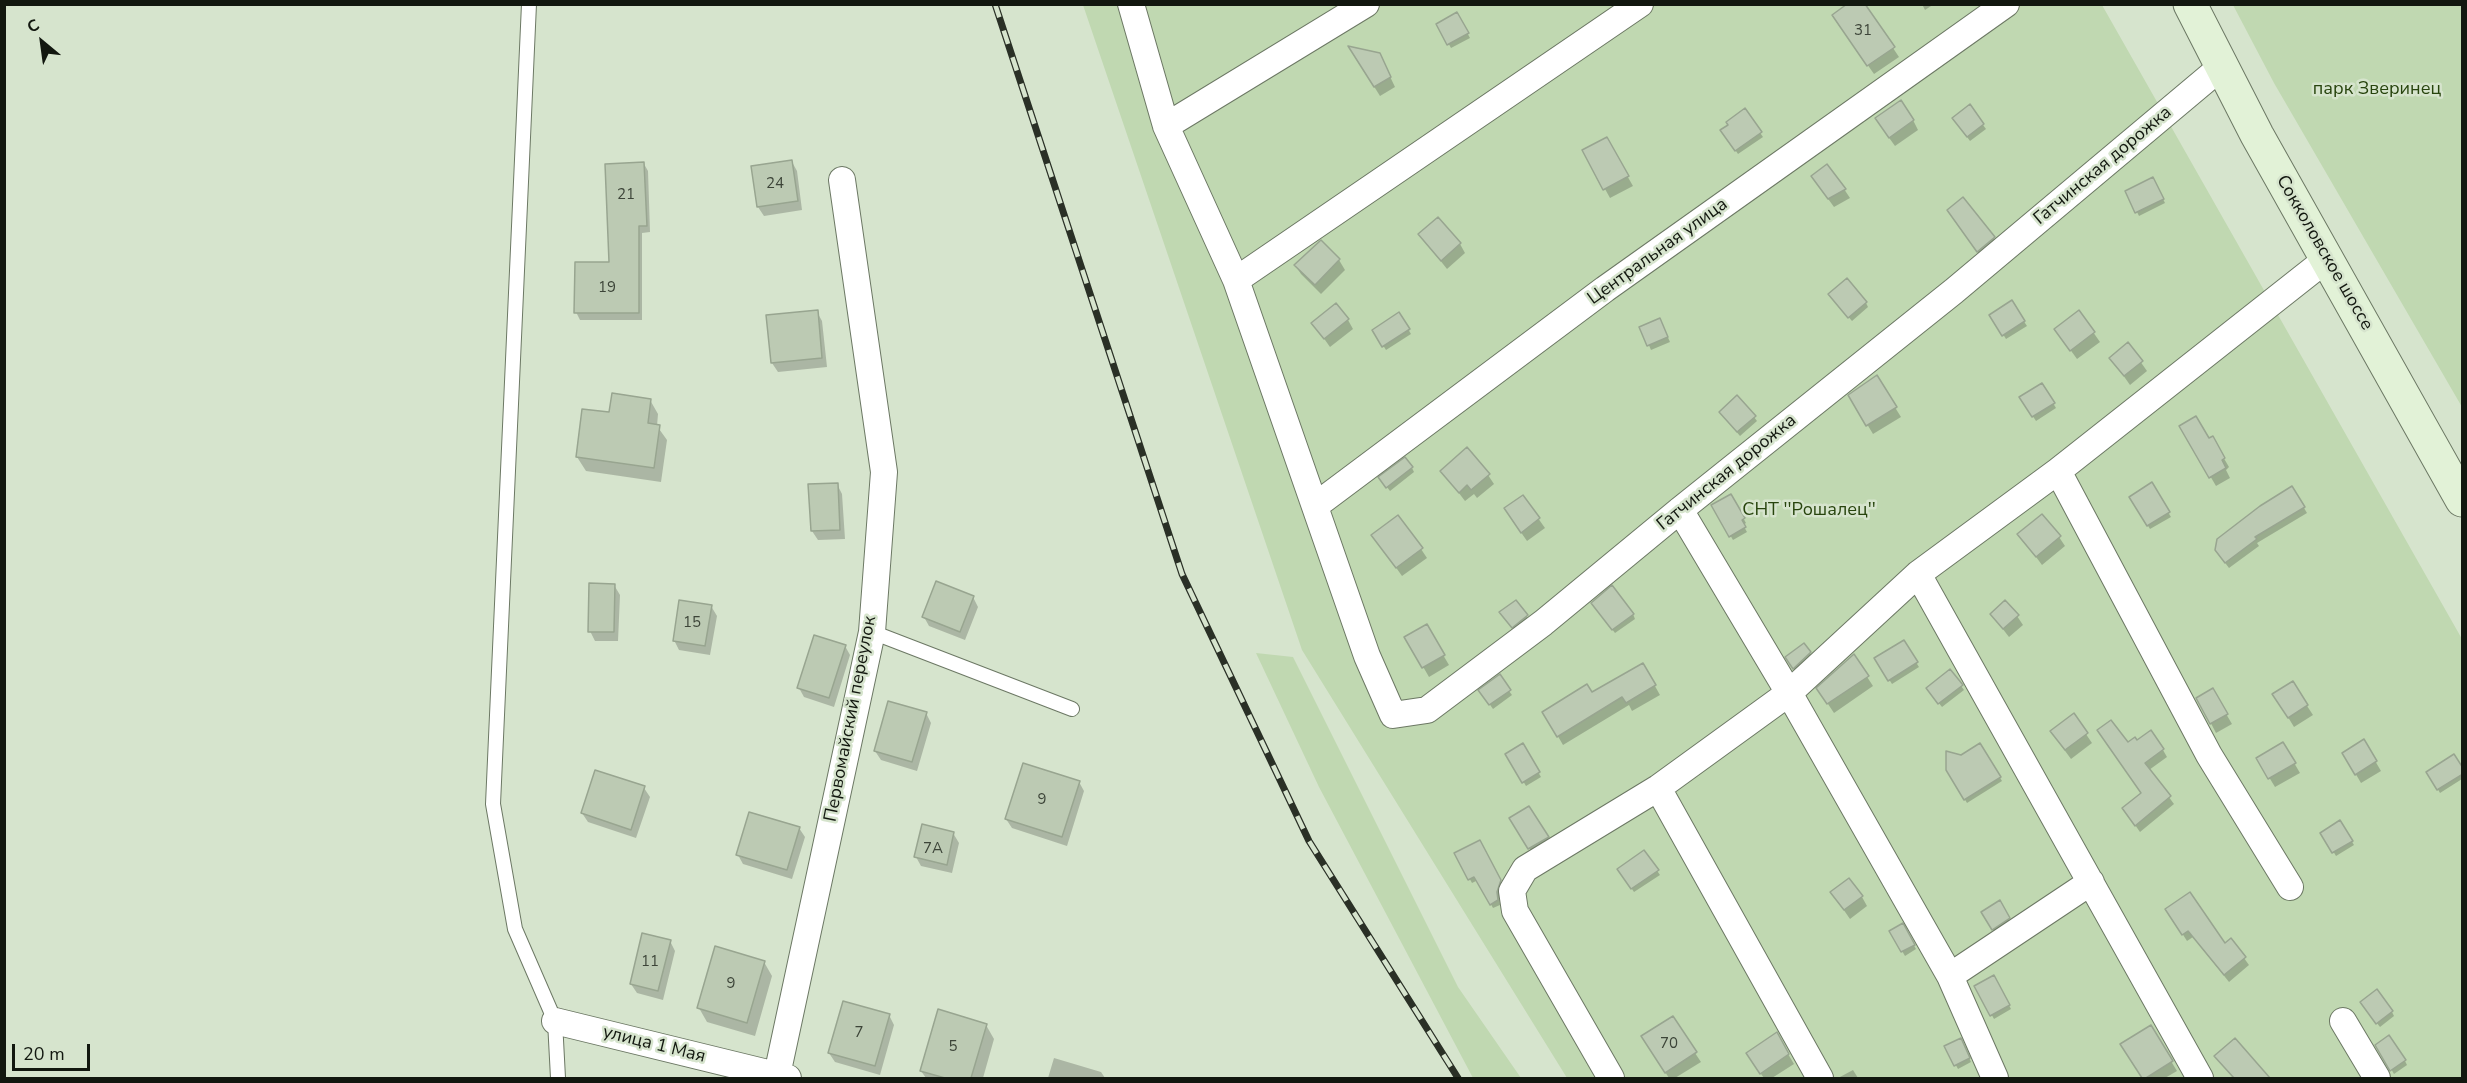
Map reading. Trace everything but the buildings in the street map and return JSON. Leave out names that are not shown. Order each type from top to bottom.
[{"type":"main road","name":"Сокколовское шоссе","points":[[2190,4],[2257,135],[2463,500]]},
{"type":"street","points":[[1131,4],[1166,126],[1236,280],[1315,506]]},
{"type":"street","points":[[1166,126],[1366,4]]},
{"type":"street","points":[[1236,280],[1640,4]]},
{"type":"street","name":"Центральная улица","points":[[1315,506],[1605,289],[2006,4]]},
{"type":"street","name":"Гатчинская дорожка","points":[[1315,506],[1367,656],[1393,715],[1427,710],[1542,623],[1954,291],[2221,67]]},
{"type":"street","name":"Первомайский переулок","points":[[782,1077],[872,632],[884,472],[842,180]]},
{"type":"street","points":[[1611,1078],[1515,911],[1512,891],[1525,869],[1658,788],[1789,693],[1918,574],[2058,471],[2328,258]]},
{"type":"street","points":[[2058,471],[2209,755],[2290,887]]},
{"type":"street","points":[[1680,510],[1789,693],[1950,976],[1995,1078]]},
{"type":"street","points":[[1918,574],[2200,1078]]},
{"type":"street","points":[[1658,788],[1818,1078]]},
{"type":"street","points":[[1950,976],[2091,882]]},
{"type":"street","name":"улица 1 Мая","points":[[555,1021],[782,1077]]},
{"type":"street","points":[[2343,1021],[2377,1078]]},
{"type":"lane","points":[[529,4],[494,804],[515,928],[555,1021],[558,1078]]},
{"type":"lane","points":[[872,632],[1072,708]]},
{"type":"green space","name":"СНТ ''Рошалец''","points":[[1083,5],[2102,5],[2462,639],[2462,1078],[1567,1078],[1302,650]]},
{"type":"green space","name":"парк Зверинец","points":[[2233,5],[2462,5],[2462,407],[2274,83]]},
{"type":"green space","points":[[1256,653],[1293,657],[1458,987],[1521,1078],[1473,1078],[1319,787]]},
{"type":"railway","points":[[995,4],[1182,574],[1309,841],[1458,1078]]}]
